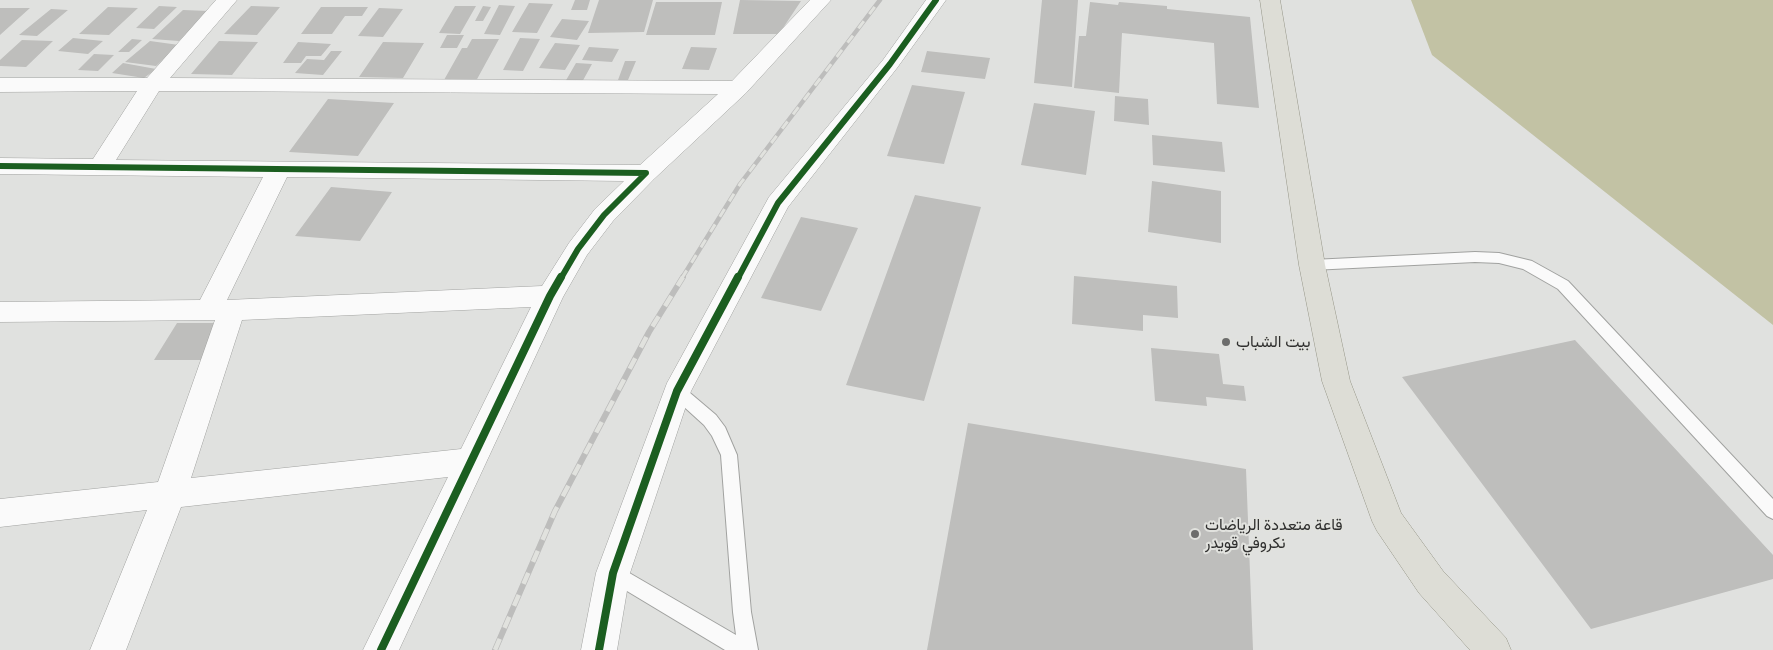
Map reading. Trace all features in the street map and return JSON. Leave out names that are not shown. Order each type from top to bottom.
[{"type":"main road","points":[[1270,0],[1312,265],[1336,381],[1388,521],[1431,582],[1493,650]]},
{"type":"street","points":[[100,167],[152,85],[227,0]]},
{"type":"street","points":[[381,650],[550,296],[578,249],[604,215],[646,173],[738,88],[821,0]]},
{"type":"street","points":[[599,650],[613,573],[677,391],[778,203],[890,64],[936,0]]},
{"type":"street","points":[[0,85],[738,88]]},
{"type":"street","points":[[4,172],[100,167],[646,173]]},
{"type":"street","points":[[108,650],[170,494],[220,310],[278,169]]},
{"type":"street","points":[[0,312],[220,310],[550,296]]},
{"type":"street","points":[[0,512],[470,461]]},
{"type":"lane","points":[[1312,265],[1475,256],[1500,258],[1528,265],[1563,285],[1773,511]]},
{"type":"lane","points":[[677,391],[710,420],[720,432],[729,455],[742,612],[748,650]]},
{"type":"lane","points":[[613,573],[743,650]]},
{"type":"green space","points":[[1411,0],[1773,0],[1773,325],[1432,55]]},
{"type":"building","points":[[575,0],[590,0],[587,10],[571,10]]},
{"type":"building","points":[[599,0],[653,0],[644,32],[588,33]]},
{"type":"building","points":[[740,0],[801,1],[779,34],[733,34]]},
{"type":"building","points":[[1042,0],[1078,0],[1072,87],[1034,83]]},
{"type":"building","points":[[656,2],[722,2],[715,35],[646,35]]},
{"type":"building","points":[[1090,2],[1118,5],[1119,2],[1167,6],[1167,9],[1250,17],[1259,108],[1217,104],[1214,43],[1122,33],[1119,93],[1074,88],[1079,36],[1086,36]]},
{"type":"building","points":[[529,3],[553,4],[537,33],[512,32]]},
{"type":"building","points":[[499,5],[515,6],[500,35],[484,34]]},
{"type":"building","points":[[159,6],[177,7],[154,29],[136,28]]},
{"type":"building","points":[[251,6],[280,7],[257,35],[224,34]]},
{"type":"building","points":[[455,6],[476,6],[460,34],[439,33]]},
{"type":"building","points":[[483,6],[491,7],[483,21],[475,21]]},
{"type":"building","points":[[108,7],[138,8],[109,35],[79,34]]},
{"type":"building","points":[[321,7],[368,7],[362,16],[345,16],[332,34],[301,34]]},
{"type":"building","points":[[0,8],[30,8],[0,35]]},
{"type":"building","points":[[379,8],[403,9],[383,37],[358,36]]},
{"type":"building","points":[[51,9],[68,10],[37,36],[19,35]]},
{"type":"building","points":[[183,10],[209,11],[179,41],[152,39]]},
{"type":"building","points":[[562,19],[589,21],[577,40],[550,37]]},
{"type":"building","points":[[447,35],[464,35],[457,48],[440,48]]},
{"type":"building","points":[[73,38],[103,41],[88,54],[58,51]]},
{"type":"building","points":[[520,38],[540,39],[523,71],[503,70]]},
{"type":"building","points":[[132,39],[142,40],[129,52],[118,52]]},
{"type":"building","points":[[472,39],[499,39],[476,81],[444,80],[462,48],[467,48]]},
{"type":"building","points":[[22,40],[53,41],[26,67],[0,66],[0,60]]},
{"type":"building","points":[[150,41],[179,45],[156,66],[125,62]]},
{"type":"building","points":[[219,41],[258,42],[232,75],[191,74]]},
{"type":"building","points":[[298,42],[331,44],[321,56],[306,56],[301,63],[283,63]]},
{"type":"building","points":[[383,42],[424,43],[403,78],[359,77]]},
{"type":"building","points":[[555,43],[580,45],[565,70],[539,68]]},
{"type":"building","points":[[589,47],[619,49],[612,62],[582,60]]},
{"type":"building","points":[[691,47],[717,48],[709,70],[682,69]]},
{"type":"building","points":[[331,51],[342,51],[323,75],[295,73],[307,59],[324,60]]},
{"type":"building","points":[[927,51],[990,58],[985,79],[921,72]]},
{"type":"building","points":[[94,54],[114,55],[98,71],[78,70]]},
{"type":"building","points":[[625,61],[636,61],[628,80],[618,80]]},
{"type":"building","points":[[123,63],[156,69],[144,78],[112,73]]},
{"type":"building","points":[[576,63],[592,64],[581,84],[565,82]]},
{"type":"building","points":[[912,85],[965,92],[944,164],[887,156]]},
{"type":"building","points":[[1115,96],[1148,99],[1149,125],[1114,121]]},
{"type":"building","points":[[328,99],[394,103],[358,156],[289,152]]},
{"type":"building","points":[[1034,103],[1095,111],[1086,175],[1021,165]]},
{"type":"building","points":[[1152,135],[1222,142],[1225,172],[1153,165]]},
{"type":"building","points":[[1152,181],[1221,191],[1221,243],[1148,232]]},
{"type":"building","points":[[331,187],[392,192],[360,241],[295,236]]},
{"type":"building","points":[[915,195],[981,207],[924,401],[846,385]]},
{"type":"building","points":[[801,217],[858,228],[821,311],[761,298]]},
{"type":"building","points":[[1074,276],[1177,286],[1178,318],[1143,315],[1143,331],[1072,324]]},
{"type":"building","points":[[177,323],[222,323],[201,360],[154,360]]},
{"type":"building","points":[[1575,340],[1773,555],[1773,579],[1591,629],[1402,377]]},
{"type":"building","points":[[1151,348],[1219,354],[1223,384],[1244,386],[1246,401],[1206,397],[1207,406],[1155,401]]},
{"type":"building","points":[[968,423],[1246,469],[1253,650],[927,650]]},
{"type":"railway","points":[[682,278],[740,184],[880,0]]},
{"type":"railway","points":[[495,650],[555,511],[649,332],[683,277]]},
{"type":"cycle path","points":[[599,650],[613,573],[677,391],[778,203],[890,64],[936,0]]},
{"type":"cycle path","points":[[0,166],[646,173],[604,215],[578,249],[550,296],[381,650]]},
{"type":"place","name":"بيت الشباب","points":[[1226,342]]},
{"type":"place","name":"قاعة متعددة الرياضات نكروفي قويدر","points":[[1195,534]]}]
